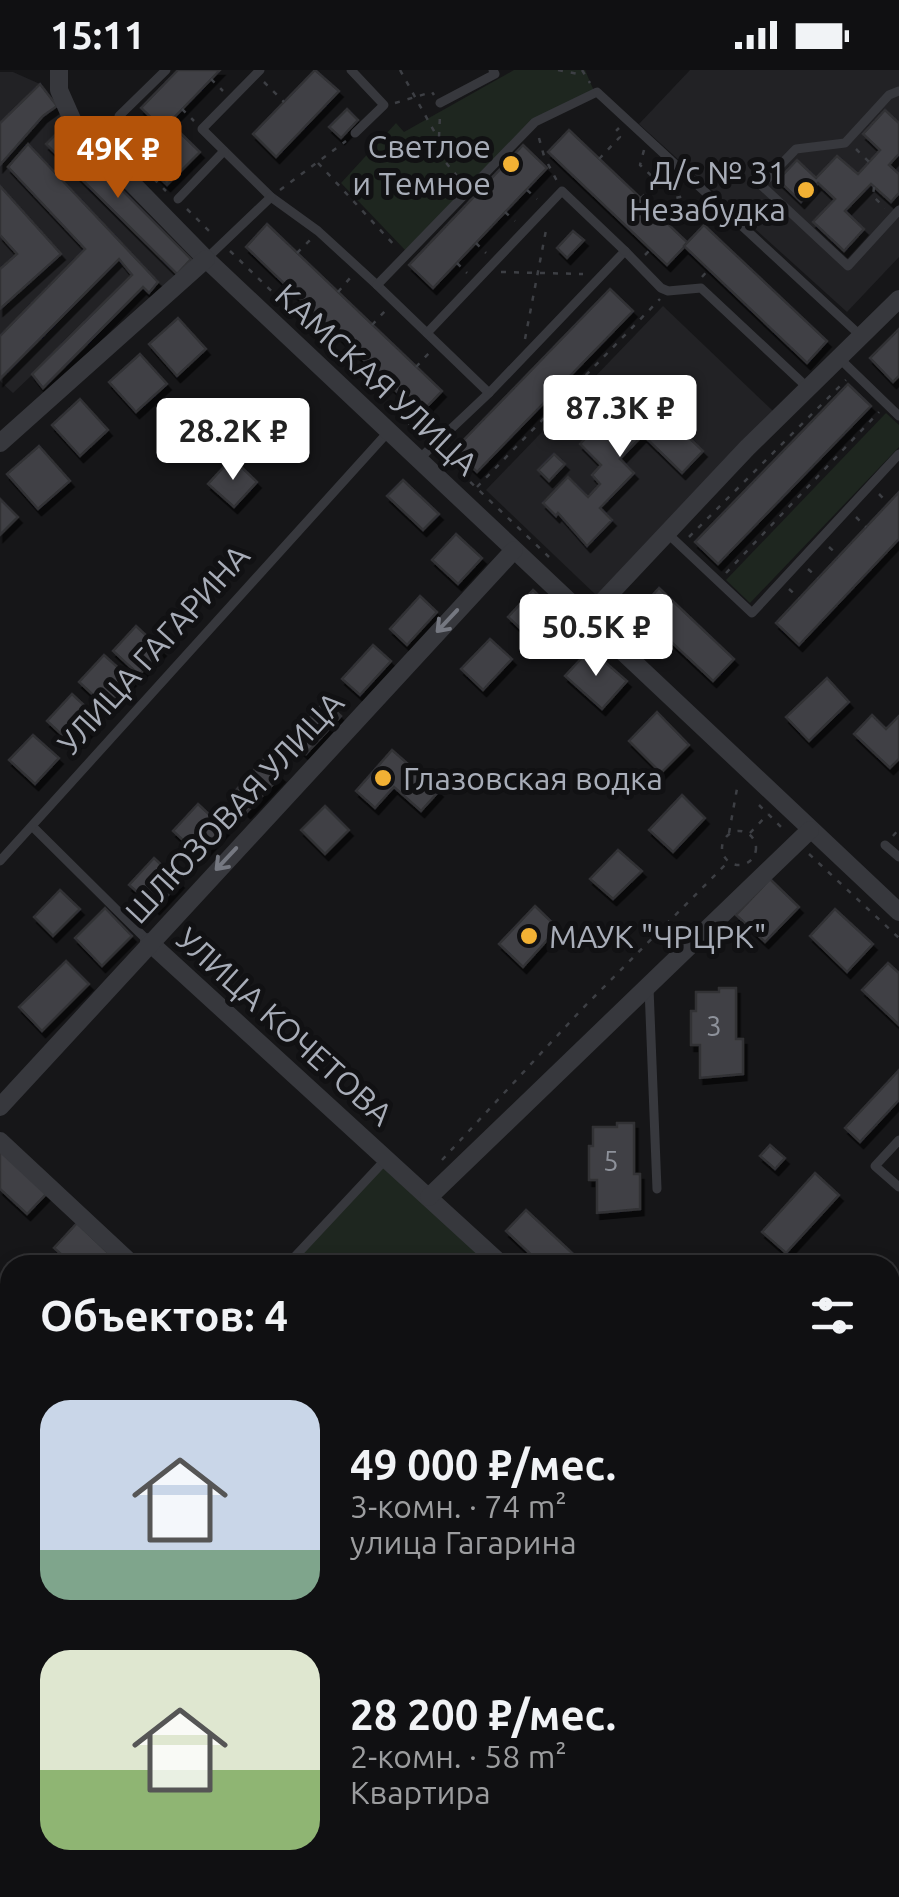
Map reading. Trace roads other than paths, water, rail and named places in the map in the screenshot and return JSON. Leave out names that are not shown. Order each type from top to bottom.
[{"type":"street","points":[[0,444],[206,259],[74,124],[58,90],[59,70]]},
{"type":"street","name":"КАМСКАЯ УЛИЦА","points":[[206,259],[587,618],[803,836],[899,912]]},
{"type":"street","points":[[587,618],[673,540],[747,448],[809,389],[847,365],[862,337],[899,299]]},
{"type":"street","name":"ШЛЮЗОВАЯ УЛИЦА","points":[[0,1107],[514,550]]},
{"type":"street","points":[[429,1197],[803,836]]},
{"type":"street","name":"УЛИЦА КОЧЕТОВА","points":[[149,942],[491,1255]]},
{"type":"street","points":[[0,1140],[122,1255]]},
{"type":"lane","points":[[119,116],[166,70]]},
{"type":"lane","points":[[351,70],[384,105],[355,133]]},
{"type":"lane","points":[[440,104],[495,74],[493,70]]},
{"type":"lane","points":[[258,72],[202,129],[271,197],[318,231],[377,285],[488,393]]},
{"type":"lane","points":[[896,213],[848,266],[761,185],[796,149],[845,143],[889,95],[899,91]]},
{"type":"lane","points":[[377,285],[535,122],[597,92],[628,128],[647,138],[862,337]]},
{"type":"lane","points":[[178,198],[224,151]]},
{"type":"lane","points":[[427,333],[562,192],[661,288],[701,288],[809,389]]},
{"type":"lane","points":[[206,259],[271,197]]},
{"type":"lane","points":[[418,460],[625,252]]},
{"type":"lane","points":[[847,365],[899,416]]},
{"type":"lane","name":"УЛИЦА ГАГАРИНА","points":[[0,861],[389,431]]},
{"type":"lane","points":[[673,540],[752,613],[899,454]]},
{"type":"lane","name":"УЛИЦА КОЧЕТОВА","points":[[33,826],[149,942]]},
{"type":"lane","points":[[885,844],[899,856]]},
{"type":"lane","points":[[0,848],[12,848]]},
{"type":"lane","points":[[649,985],[657,1190]]},
{"type":"lane","points":[[899,1140],[874,1166],[899,1188]]},
{"type":"lane","points":[[296,1255],[387,1158]]},
{"type":"place","name":"Светлое и Темное","points":[[511,164]]},
{"type":"place","name":"Д/с № 31 Незабудка","points":[[806,190]]},
{"type":"place","name":"Глазовская водка","points":[[383,778]]},
{"type":"place","name":"МАУК \"ЧРЦРК\"","points":[[529,936]]}]
